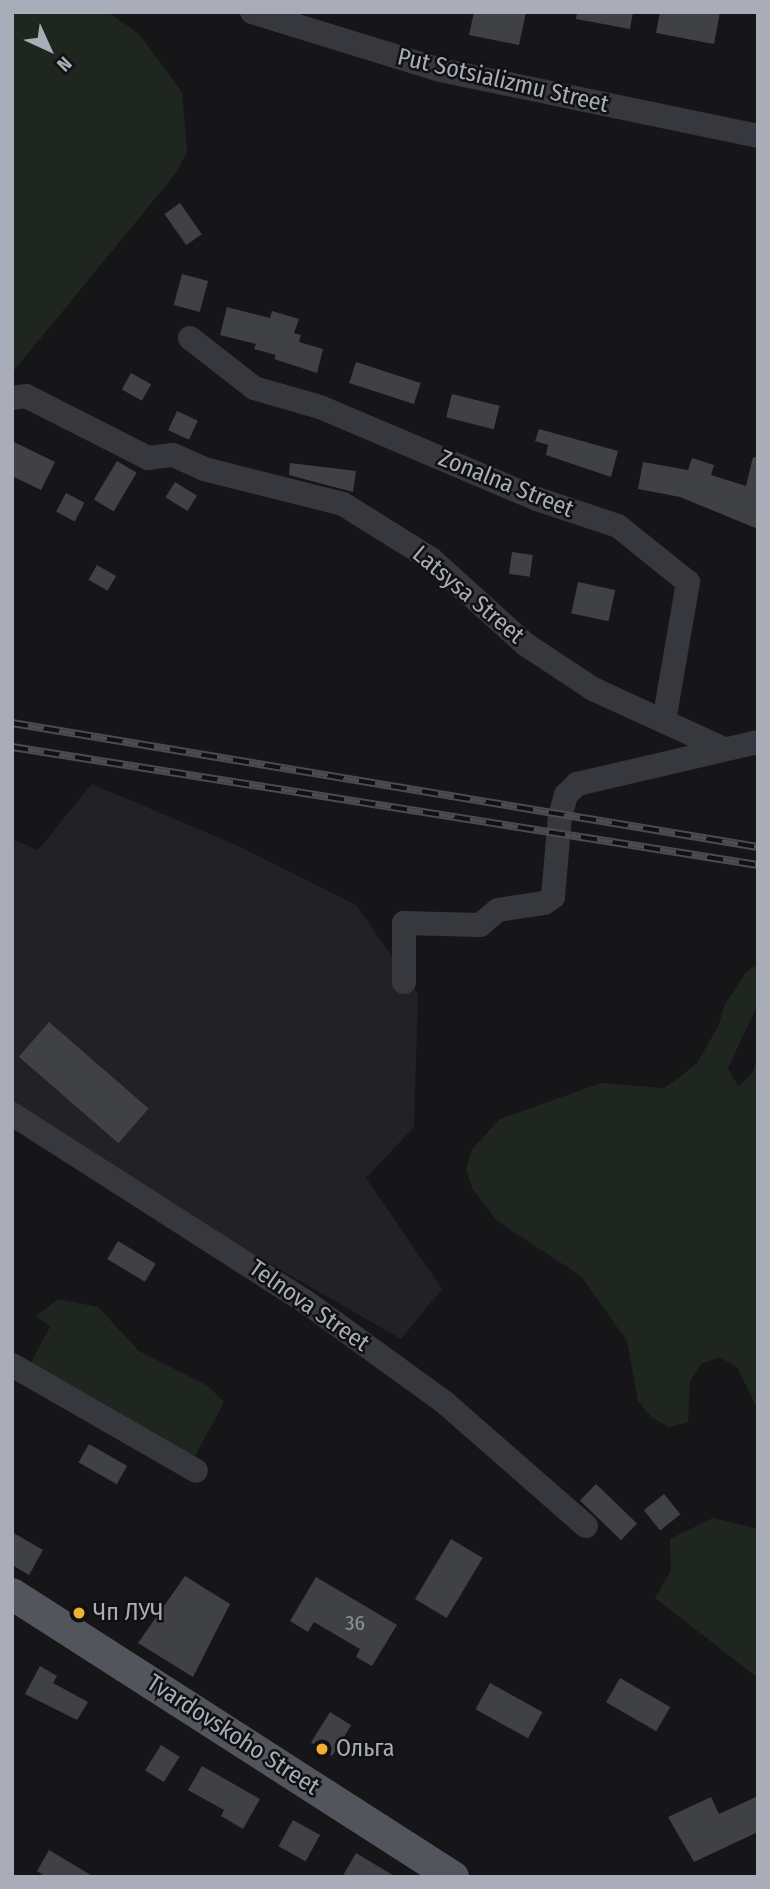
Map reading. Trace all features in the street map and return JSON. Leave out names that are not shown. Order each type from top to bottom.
[{"type":"main road","name":"Tvardovskoho Street","points":[[12,1594],[453,1877]]},
{"type":"street","name":"Put Sotsializmu Street","points":[[252,12],[440,70],[758,136]]},
{"type":"street","name":"Zonalna Street","points":[[190,338],[254,388],[320,407],[537,499],[618,526],[688,582],[664,721]]},
{"type":"street","name":"Latsysa Street","points":[[12,398],[26,396],[148,458],[173,455],[204,469],[343,504],[431,559],[547,659],[593,689],[722,748]]},
{"type":"street","points":[[404,982],[404,923],[480,925],[499,909],[544,903],[553,897],[560,816],[566,795],[577,784],[722,748],[758,742]]},
{"type":"street","name":"Telnova Street","points":[[12,1114],[227,1250],[443,1401],[586,1526]]},
{"type":"street","points":[[12,1365],[196,1471]]},
{"type":"shaded area","points":[[12,12],[108,12],[139,34],[182,92],[187,152],[176,173],[12,373]]},
{"type":"shaded area","points":[[92,784],[238,846],[356,905],[418,994],[414,1127],[366,1178],[442,1289],[401,1339],[38,1131],[12,1108],[12,839],[38,850]]},
{"type":"shaded area","points":[[758,964],[758,1004],[728,1068],[738,1086],[753,1073],[758,1050],[758,1410],[737,1367],[719,1357],[701,1364],[690,1381],[688,1422],[669,1427],[651,1417],[638,1401],[627,1341],[581,1276],[497,1221],[472,1188],[466,1169],[472,1149],[500,1119],[601,1083],[664,1088],[697,1063],[719,1025],[724,1006],[746,972]]},
{"type":"shaded area","points":[[58,1299],[98,1307],[139,1351],[208,1386],[224,1402],[189,1467],[30,1364],[50,1327],[36,1316]]},
{"type":"shaded area","points":[[713,1518],[758,1529],[758,1678],[655,1598],[671,1570],[670,1539]]},
{"type":"building","points":[[474,12],[526,12],[519,45],[469,35]]},
{"type":"building","points":[[577,12],[633,12],[630,29],[576,19]]},
{"type":"building","points":[[660,12],[720,12],[714,44],[656,33]]},
{"type":"building","points":[[180,203],[202,234],[186,245],[164,214]]},
{"type":"building","points":[[182,274],[208,281],[200,312],[174,305]]},
{"type":"building","points":[[227,307],[270,318],[272,311],[299,319],[294,333],[301,335],[299,342],[323,349],[317,373],[274,359],[276,355],[254,349],[256,344],[220,335]]},
{"type":"building","points":[[356,362],[421,383],[414,404],[349,383]]},
{"type":"building","points":[[131,373],[151,384],[142,401],[122,390]]},
{"type":"building","points":[[452,394],[500,406],[494,429],[446,417]]},
{"type":"building","points":[[177,411],[198,421],[189,440],[168,430]]},
{"type":"building","points":[[539,429],[618,451],[611,477],[546,455],[548,445],[535,441]]},
{"type":"building","points":[[12,441],[55,462],[41,490],[12,476]]},
{"type":"building","points":[[753,457],[758,458],[758,529],[680,497],[638,489],[643,462],[688,470],[692,458],[714,465],[711,475],[746,486]]},
{"type":"building","points":[[117,461],[137,473],[114,511],[94,500]]},
{"type":"building","points":[[290,463],[356,471],[353,492],[289,475]]},
{"type":"building","points":[[175,482],[197,496],[188,511],[165,497]]},
{"type":"building","points":[[66,493],[85,503],[75,521],[56,512]]},
{"type":"building","points":[[512,552],[533,555],[530,577],[509,574]]},
{"type":"building","points":[[97,565],[116,576],[108,591],[88,580]]},
{"type":"building","points":[[578,582],[615,590],[609,621],[571,613]]},
{"type":"building","points":[[49,1022],[149,1109],[118,1143],[19,1057]]},
{"type":"building","points":[[118,1241],[156,1264],[145,1282],[107,1259]]},
{"type":"building","points":[[89,1444],[127,1466],[117,1484],[78,1462]]},
{"type":"building","points":[[596,1484],[637,1524],[621,1540],[580,1501]]},
{"type":"building","points":[[664,1494],[680,1514],[660,1531],[644,1510]]},
{"type":"building","points":[[12,1532],[43,1550],[29,1575],[12,1565]]},
{"type":"building","points":[[451,1539],[483,1558],[447,1618],[415,1599]]},
{"type":"building","points":[[185,1576],[230,1604],[193,1677],[138,1643]]},
{"type":"building","points":[[316,1577],[397,1625],[372,1666],[356,1657],[360,1649],[314,1622],[308,1632],[290,1621]]},
{"type":"building","points":[[40,1666],[57,1676],[53,1683],[88,1702],[77,1720],[25,1694]]},
{"type":"building","points":[[620,1678],[670,1707],[656,1731],[606,1702]]},
{"type":"building","points":[[490,1683],[542,1712],[528,1738],[475,1709]]},
{"type":"building","points":[[330,1712],[351,1725],[332,1756],[311,1743]]},
{"type":"building","points":[[161,1745],[180,1757],[164,1782],[145,1770]]},
{"type":"building","points":[[202,1766],[260,1799],[243,1829],[221,1816],[224,1810],[188,1790]]},
{"type":"building","points":[[758,1796],[758,1832],[694,1862],[668,1817],[711,1797],[719,1814]]},
{"type":"building","points":[[293,1820],[320,1835],[306,1861],[278,1846]]},
{"type":"building","points":[[49,1850],[94,1877],[46,1877],[37,1871]]},
{"type":"building","points":[[356,1853],[396,1877],[342,1877]]},
{"type":"railway","points":[[12,723],[758,847]]},
{"type":"railway","points":[[12,747],[758,865]]},
{"type":"place","name":"Чп ЛУЧ","points":[[79,1613]]},
{"type":"place","name":"Ольга","points":[[322,1749]]}]
